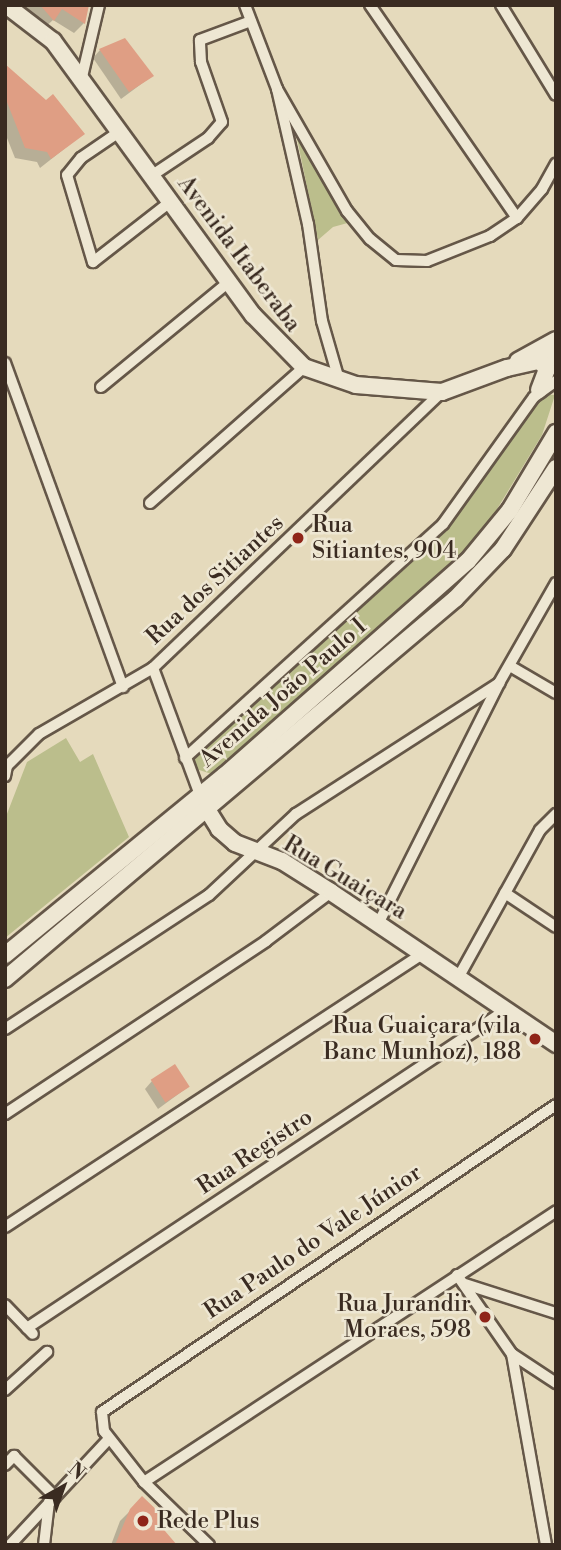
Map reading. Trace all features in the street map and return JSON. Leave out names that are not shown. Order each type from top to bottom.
[{"type":"main road","name":"Avenida Itaberaba","points":[[7,6],[42,29],[265,330],[304,367],[338,380],[442,393],[507,368],[548,359]]},
{"type":"main road","name":"Avenida Itaberaba","points":[[507,368],[556,340]]},
{"type":"main road","points":[[539,390],[548,359]]},
{"type":"main road","name":"Avenida João Paulo I","points":[[5,955],[200,795],[468,561],[510,510],[556,433]]},
{"type":"main road","name":"Avenida João Paulo I","points":[[5,979],[207,811],[481,575],[556,468]]},
{"type":"main road","name":"Rua Guaiçara","points":[[200,795],[207,811],[228,838],[253,853],[282,861],[556,1044]]},
{"type":"street","points":[[81,81],[99,5]]},
{"type":"street","points":[[246,5],[277,89],[308,224],[322,321],[338,380]]},
{"type":"street","points":[[370,5],[517,218]]},
{"type":"street","points":[[501,5],[556,95]]},
{"type":"street","points":[[151,176],[208,138],[222,122],[201,62],[200,40],[251,21]]},
{"type":"street","points":[[277,89],[347,211],[370,239],[396,260],[416,262],[445,255],[491,236],[517,218],[542,189],[556,164]]},
{"type":"street","points":[[118,132],[81,158],[67,175],[93,262],[170,202]]},
{"type":"street","points":[[101,387],[229,282]]},
{"type":"street","points":[[5,363],[123,687]]},
{"type":"street","points":[[150,503],[304,367]]},
{"type":"street","points":[[185,758],[443,524],[539,390],[556,381]]},
{"type":"street","name":"Rua dos Sitiantes","points":[[6,768],[38,734],[123,687],[153,667],[442,393]]},
{"type":"street","points":[[378,924],[499,683],[556,583]]},
{"type":"street","points":[[510,666],[556,693]]},
{"type":"street","name":"Rua Guaiçara","points":[[153,667],[200,795]]},
{"type":"street","points":[[5,1029],[209,895],[296,814],[499,683]]},
{"type":"street","points":[[458,978],[544,823],[556,814]]},
{"type":"street","points":[[5,1114],[267,941],[331,892]]},
{"type":"street","points":[[505,893],[556,928]]},
{"type":"street","points":[[5,1227],[423,953]]},
{"type":"street","name":"Rua Registro","points":[[5,1305],[30,1331],[506,1010]]},
{"type":"street","name":"Rua Paulo do Vale Júnior","points":[[109,1438],[100,1419],[118,1398],[556,1105]]},
{"type":"street","points":[[144,1482],[461,1279],[556,1211]]},
{"type":"street","points":[[461,1279],[556,1312]]},
{"type":"street","points":[[461,1279],[512,1354],[556,1382]]},
{"type":"street","points":[[5,1390],[47,1352]]},
{"type":"street","points":[[512,1354],[545,1545]]},
{"type":"street","points":[[10,1545],[109,1438],[144,1482],[209,1545]]},
{"type":"street","points":[[5,1465],[14,1456],[52,1499]]},
{"type":"street","points":[[44,1545],[52,1499]]},
{"type":"green space","points":[[294,124],[362,219],[333,227],[318,240]]},
{"type":"green space","points":[[541,394],[555,395],[542,435],[480,537],[215,775],[196,769],[194,760],[202,751],[440,534],[471,498]]},
{"type":"green space","points":[[66,738],[80,762],[93,754],[129,837],[5,938],[5,819],[27,762]]},
{"type":"building","points":[[40,5],[89,5],[85,24],[62,9],[54,21]]},
{"type":"building","points":[[125,38],[154,76],[129,92],[99,49]]},
{"type":"building","points":[[5,64],[46,100],[53,94],[85,134],[51,159],[47,152],[25,148],[5,97]]},
{"type":"building","points":[[175,1064],[190,1087],[165,1102],[151,1080]]},
{"type":"building","name":"Rede Plus","points":[[142,1496],[165,1518],[159,1524],[177,1545],[115,1545],[130,1509]]},
{"type":"place","name":"Rua Sitiantes, 904","points":[[298,538]]},
{"type":"place","name":"Rua Guaiçara (vila Banc Munhoz), 188","points":[[535,1039]]},
{"type":"place","name":"Rua Jurandir Moraes, 598","points":[[485,1317]]},
{"type":"place","name":"Rede Plus","points":[[143,1521]]}]
